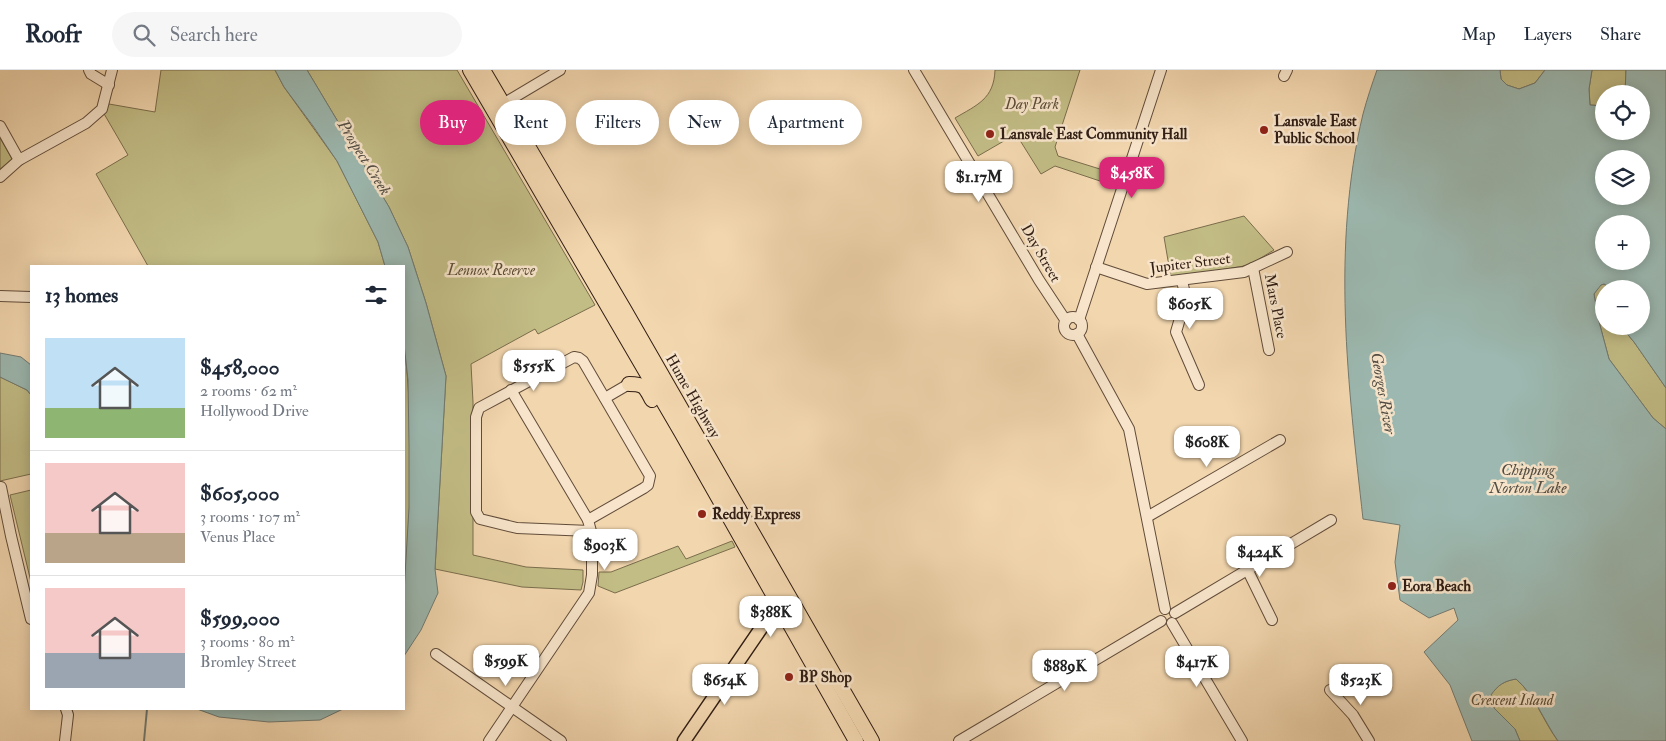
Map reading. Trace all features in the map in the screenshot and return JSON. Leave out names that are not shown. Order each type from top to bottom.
[{"type":"highway","name":"Hume Highway","points":[[470,70],[681,432],[872,741]]},
{"type":"highway","name":"Hume Highway","points":[[483,70],[501,100]]},
{"type":"highway","name":"Hume Highway","points":[[527,145],[628,316],[785,602],[856,741]]},
{"type":"highway","points":[[629,384],[637,372],[639,361]]},
{"type":"highway","points":[[629,384],[644,386],[663,418],[681,432]]},
{"type":"main road","points":[[684,741],[764,624],[785,602]]},
{"type":"street","points":[[89,70],[91,74],[109,85]]},
{"type":"street","points":[[0,177],[19,160],[86,124],[102,109],[112,70]]},
{"type":"street","points":[[510,100],[560,70]]},
{"type":"street","name":"Day Street","points":[[914,70],[1039,280],[1066,321]]},
{"type":"street","points":[[1079,320],[1074,318],[1066,321],[1064,326],[1067,332],[1072,335],[1077,334],[1082,327],[1079,320],[1161,70]]},
{"type":"street","points":[[0,126],[19,160]]},
{"type":"street","name":"Jupiter Street","points":[[1096,267],[1147,284],[1244,272],[1286,252]]},
{"type":"street","name":"Mars Place","points":[[1253,268],[1269,350]]},
{"type":"street","points":[[1182,280],[1186,298],[1176,332],[1199,385]]},
{"type":"street","points":[[0,296],[30,297]]},
{"type":"street","points":[[1077,334],[1129,429],[1164,609]]},
{"type":"street","points":[[574,357],[580,358],[650,476],[648,485],[589,526],[517,528],[480,519],[476,512],[476,417],[479,408],[484,404],[511,390],[574,357]]},
{"type":"street","points":[[604,398],[629,384]]},
{"type":"street","points":[[489,741],[589,594],[592,575],[592,535],[589,526],[511,390]]},
{"type":"street","points":[[1147,518],[1280,440]]},
{"type":"street","points":[[1,487],[30,616]]},
{"type":"street","points":[[1175,613],[1331,520]]},
{"type":"street","points":[[1248,571],[1272,620]]},
{"type":"street","points":[[1160,621],[1160,614],[1164,609],[1169,608],[1175,613]]},
{"type":"street","points":[[1160,621],[1167,625],[1172,623],[1175,620],[1175,613]]},
{"type":"street","points":[[959,741],[1160,621]]},
{"type":"street","points":[[1172,623],[1242,741]]},
{"type":"street","points":[[436,654],[561,741]]},
{"type":"street","points":[[1330,690],[1353,715],[1369,741]]},
{"type":"street","points":[[65,741],[68,715],[66,710]]},
{"type":"green space","points":[[161,70],[275,70],[284,87],[337,161],[378,242],[385,265],[147,265],[96,174],[128,155],[103,112],[109,104],[155,112]]},
{"type":"green space","name":"Lennox Reserve","points":[[307,70],[457,70],[475,100],[420,100],[420,145],[485,145],[485,118],[495,135],[495,145],[501,145],[595,305],[538,334],[535,329],[471,364],[473,402],[473,555],[526,567],[583,570],[581,590],[522,587],[435,569],[446,376],[408,247],[389,207]]},
{"type":"green space","name":"Day Park","points":[[995,70],[1080,70],[1055,147],[1058,156],[1116,174],[1112,185],[1055,166],[1041,174],[1016,134],[978,156],[955,118],[977,105],[988,95],[994,80]]},
{"type":"green space","points":[[1500,70],[1545,70],[1535,83],[1519,89],[1507,85],[1501,79]]},
{"type":"green space","points":[[1592,70],[1626,70],[1625,85],[1595,85],[1595,105],[1590,105],[1589,89]]},
{"type":"green space","points":[[0,138],[12,159],[0,169]]},
{"type":"green space","points":[[1244,216],[1274,250],[1251,264],[1244,266],[1171,278],[1164,237]]},
{"type":"green space","points":[[1603,335],[1628,335],[1666,388],[1666,429],[1653,418],[1609,359]]},
{"type":"green space","points":[[405,354],[410,436],[405,577]]},
{"type":"green space","points":[[0,377],[27,390],[30,394],[30,474],[0,481]]},
{"type":"green space","points":[[30,490],[30,578],[10,495]]},
{"type":"green space","points":[[732,541],[735,547],[615,593],[598,586],[599,572],[611,572],[678,546],[686,559]]},
{"type":"green space","name":"Crescent Island","points":[[1516,679],[1534,700],[1558,741],[1520,741],[1515,729],[1494,708],[1491,694],[1502,684]]},
{"type":"water","name":"Prospect Creek","points":[[275,70],[307,70],[389,207],[408,247],[446,376],[435,569],[438,593],[421,630],[405,654],[405,575],[409,508],[409,446],[408,380],[405,353],[405,265],[385,265],[378,242],[337,161],[284,87]]},
{"type":"water","name":"Chipping Norton Lake","points":[[1377,70],[1500,70],[1501,79],[1507,85],[1519,89],[1535,83],[1545,70],[1592,70],[1589,89],[1590,105],[1595,105],[1595,140],[1650,140],[1650,85],[1625,85],[1626,70],[1666,70],[1666,388],[1628,335],[1650,335],[1650,280],[1595,280],[1594,294],[1595,335],[1603,335],[1609,359],[1653,418],[1666,429],[1666,741],[1558,741],[1534,700],[1516,679],[1502,684],[1491,695],[1494,708],[1515,729],[1520,741],[1472,741],[1450,685],[1424,652],[1458,620],[1454,608],[1429,618],[1400,600],[1395,562],[1400,525],[1363,519],[1352,418],[1345,316],[1347,215],[1353,164],[1368,97]]},
{"type":"water","points":[[0,353],[21,357],[30,364],[30,394],[27,390],[0,377]]},
{"type":"water","points":[[200,710],[341,710],[320,720],[269,722],[219,717]]},
{"type":"waterway","points":[[144,741],[147,710]]},
{"type":"place","name":"Lansvale East Public School","points":[[1264,130]]},
{"type":"place","name":"Lansvale East Community Hall","points":[[990,134]]},
{"type":"place","name":"Reddy Express","points":[[702,514]]},
{"type":"place","name":"Eora Beach","points":[[1392,586]]},
{"type":"place","name":"BP Shop","points":[[789,677]]},
{"type":"water label","name":"Georges River","points":[[1384,393]]}]
